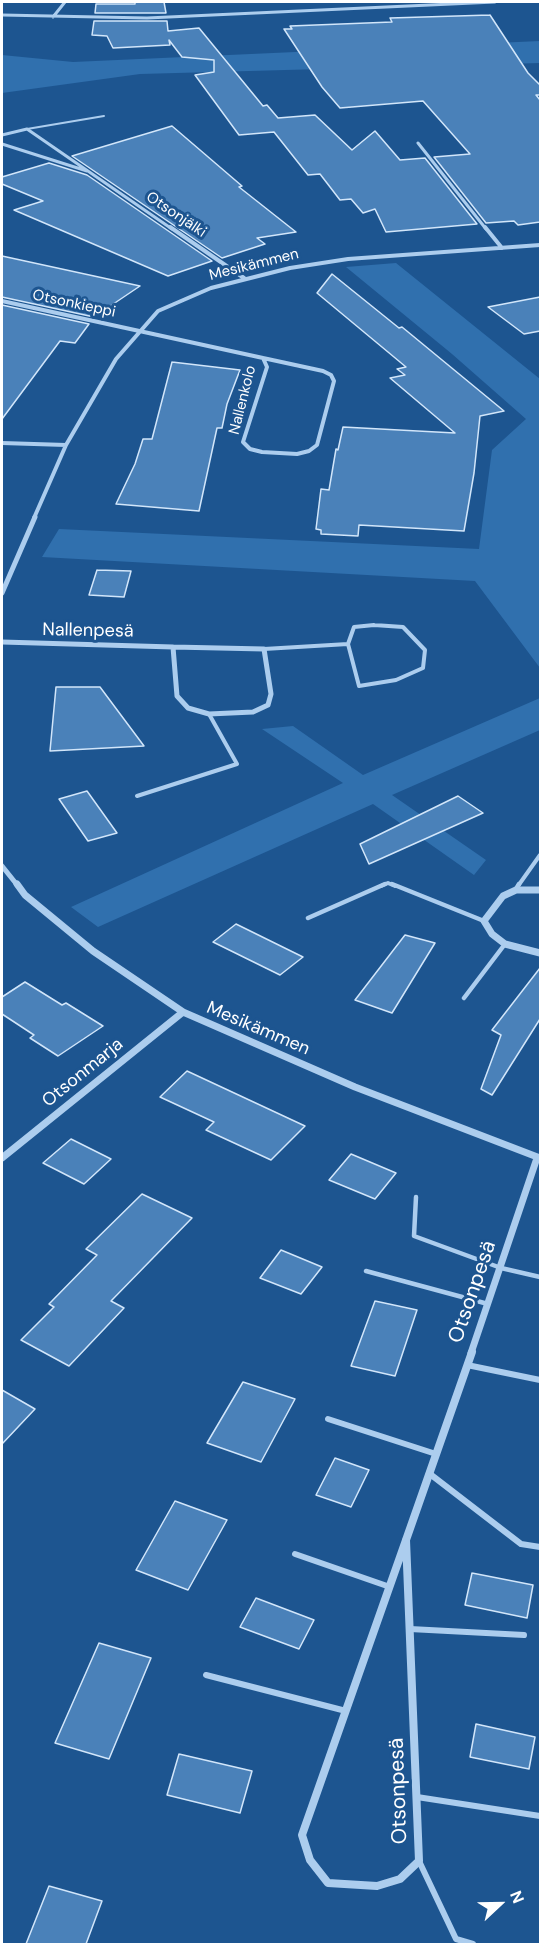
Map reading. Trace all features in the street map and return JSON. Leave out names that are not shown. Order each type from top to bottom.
[{"type":"street","points":[[53,17],[65,2]]},
{"type":"street","points":[[370,2],[375,7]]},
{"type":"street","points":[[2,15],[147,18],[495,2]]},
{"type":"street","points":[[2,135],[27,129]]},
{"type":"street","name":"Otsonjälki","points":[[27,129],[244,278]]},
{"type":"street","points":[[418,143],[502,248]]},
{"type":"street","name":"Otsonjälki","points":[[2,144],[93,173]]},
{"type":"street","name":"Mesikämmen","points":[[2,593],[66,446],[116,359],[158,311],[211,288],[244,278],[348,259],[540,245]]},
{"type":"street","name":"Otsonkieppi","points":[[2,301],[141,330]]},
{"type":"street","name":"Nallenkolo","points":[[141,330],[323,371],[330,375],[334,381],[317,445],[309,451],[297,454],[262,452],[250,449],[243,442],[267,367],[263,358]]},
{"type":"street","points":[[2,442],[66,446]]},
{"type":"street","name":"Nallenpesä","points":[[2,642],[264,649]]},
{"type":"street","points":[[173,647],[177,696],[188,708],[209,714],[253,712],[268,705],[271,694],[264,649]]},
{"type":"street","name":"Mesikämmen","points":[[2,866],[25,895],[93,951],[183,1012],[355,1087],[539,1158]]},
{"type":"street","points":[[540,890],[516,890],[502,896],[484,921],[492,934],[505,944],[540,953]]},
{"type":"street","name":"Otsonmarja","points":[[2,1158],[183,1012]]},
{"type":"street","name":"Otsonpesä","points":[[406,1540],[419,1861],[400,1879],[377,1886],[328,1883],[310,1860],[302,1835],[539,1158]]},
{"type":"lane","points":[[27,129],[105,116]]},
{"type":"lane","points":[[374,625],[403,627],[425,650],[423,668],[396,680],[359,686],[348,644],[354,627],[374,625]]},
{"type":"lane","points":[[264,649],[348,644]]},
{"type":"lane","points":[[137,796],[237,764],[209,714]]},
{"type":"lane","points":[[516,890],[540,855]]},
{"type":"lane","points":[[308,918],[388,883],[484,921]]},
{"type":"lane","points":[[464,998],[505,944]]},
{"type":"lane","points":[[416,1197],[414,1236],[501,1268],[540,1277]]},
{"type":"lane","points":[[366,1272],[488,1304]]},
{"type":"lane","points":[[467,1365],[540,1380]]},
{"type":"lane","points":[[328,1419],[436,1454]]},
{"type":"lane","points":[[430,1474],[521,1544],[540,1547]]},
{"type":"lane","points":[[295,1554],[390,1587]]},
{"type":"lane","points":[[410,1629],[525,1635]]},
{"type":"lane","points":[[206,1675],[346,1711]]},
{"type":"lane","points":[[417,1797],[540,1816]]},
{"type":"lane","points":[[419,1861],[456,1939],[473,1944]]},
{"type":"shaded area","points":[[540,41],[540,63],[140,74],[2,93],[2,55],[73,62]]},
{"type":"shaded area","points":[[396,263],[540,379],[540,668],[475,581],[42,557],[59,529],[479,549],[492,450],[526,419],[452,354],[346,267]]},
{"type":"shaded area","points":[[540,698],[540,730],[392,795],[486,860],[474,875],[373,804],[98,927],[71,907],[343,783],[262,729],[293,726],[363,775]]},
{"type":"building","points":[[135,2],[164,2],[166,13],[95,13],[96,4],[135,4]]},
{"type":"building","points":[[490,15],[528,73],[540,85],[540,95],[536,95],[540,100],[540,222],[518,225],[514,221],[486,223],[434,157],[470,154],[423,101],[340,108],[322,87],[284,29],[292,29],[290,26],[392,22],[390,18]]},
{"type":"building","points":[[94,21],[167,21],[168,31],[199,28],[263,106],[267,105],[278,118],[315,115],[352,150],[375,131],[400,160],[425,158],[477,224],[386,232],[375,209],[363,213],[351,199],[340,200],[320,174],[308,175],[274,132],[239,135],[195,75],[214,72],[214,60],[182,57],[169,40],[170,45],[113,48],[107,36],[92,35]]},
{"type":"building","points":[[172,126],[242,186],[239,187],[296,232],[257,238],[265,244],[222,258],[72,156]]},
{"type":"building","points":[[49,163],[87,175],[212,261],[168,276],[14,210],[43,201],[2,184],[2,177]]},
{"type":"building","points":[[2,256],[140,286],[94,317],[2,297]]},
{"type":"building","points":[[332,274],[399,328],[402,327],[504,411],[480,416],[474,473],[464,531],[359,525],[358,536],[321,534],[321,530],[316,529],[321,489],[329,490],[336,449],[338,450],[343,427],[455,433],[390,378],[405,375],[397,369],[406,367],[317,293]]},
{"type":"building","points":[[540,297],[540,331],[524,334],[488,307]]},
{"type":"building","points":[[2,305],[89,324],[75,343],[60,341],[2,419]]},
{"type":"building","points":[[172,362],[240,370],[227,404],[222,428],[217,428],[199,511],[116,504],[135,464],[143,439],[152,439]]},
{"type":"building","points":[[97,570],[131,571],[124,597],[89,595]]},
{"type":"building","points":[[56,687],[100,687],[144,746],[50,751]]},
{"type":"building","points":[[87,791],[117,833],[88,841],[59,799]]},
{"type":"building","points":[[458,796],[483,813],[369,864],[360,844]]},
{"type":"building","points":[[236,924],[303,957],[280,975],[213,942]]},
{"type":"building","points":[[405,935],[435,943],[392,1013],[355,1000]]},
{"type":"building","points":[[540,968],[540,1019],[492,1095],[481,1089],[501,1035],[492,1030]]},
{"type":"building","points":[[25,982],[62,1005],[66,1003],[103,1026],[58,1056],[30,1038],[34,1035],[2,1014],[2,997]]},
{"type":"building","points":[[187,1071],[305,1126],[271,1160],[206,1130],[214,1122],[160,1097]]},
{"type":"building","points":[[71,1139],[111,1159],[84,1184],[43,1163]]},
{"type":"building","points":[[351,1154],[396,1173],[375,1199],[329,1180]]},
{"type":"building","points":[[142,1194],[192,1218],[111,1301],[124,1308],[69,1366],[21,1340],[54,1307],[49,1304],[97,1255],[86,1249]]},
{"type":"building","points":[[281,1250],[322,1267],[301,1294],[260,1278]]},
{"type":"building","points":[[375,1301],[417,1310],[395,1376],[351,1366]]},
{"type":"building","points":[[243,1382],[295,1399],[261,1462],[207,1443]]},
{"type":"building","points":[[2,1390],[35,1409],[2,1444]]},
{"type":"building","points":[[335,1458],[369,1470],[351,1507],[316,1495]]},
{"type":"building","points":[[175,1501],[227,1520],[188,1590],[136,1570]]},
{"type":"building","points":[[472,1573],[533,1585],[527,1618],[465,1605]]},
{"type":"building","points":[[256,1598],[314,1620],[299,1649],[240,1627]]},
{"type":"building","points":[[99,1643],[151,1658],[109,1759],[55,1743]]},
{"type":"building","points":[[476,1724],[535,1737],[529,1769],[470,1757]]},
{"type":"building","points":[[179,1754],[252,1771],[240,1813],[167,1795]]},
{"type":"building","points":[[49,1886],[102,1901],[86,1944],[26,1944]]}]
